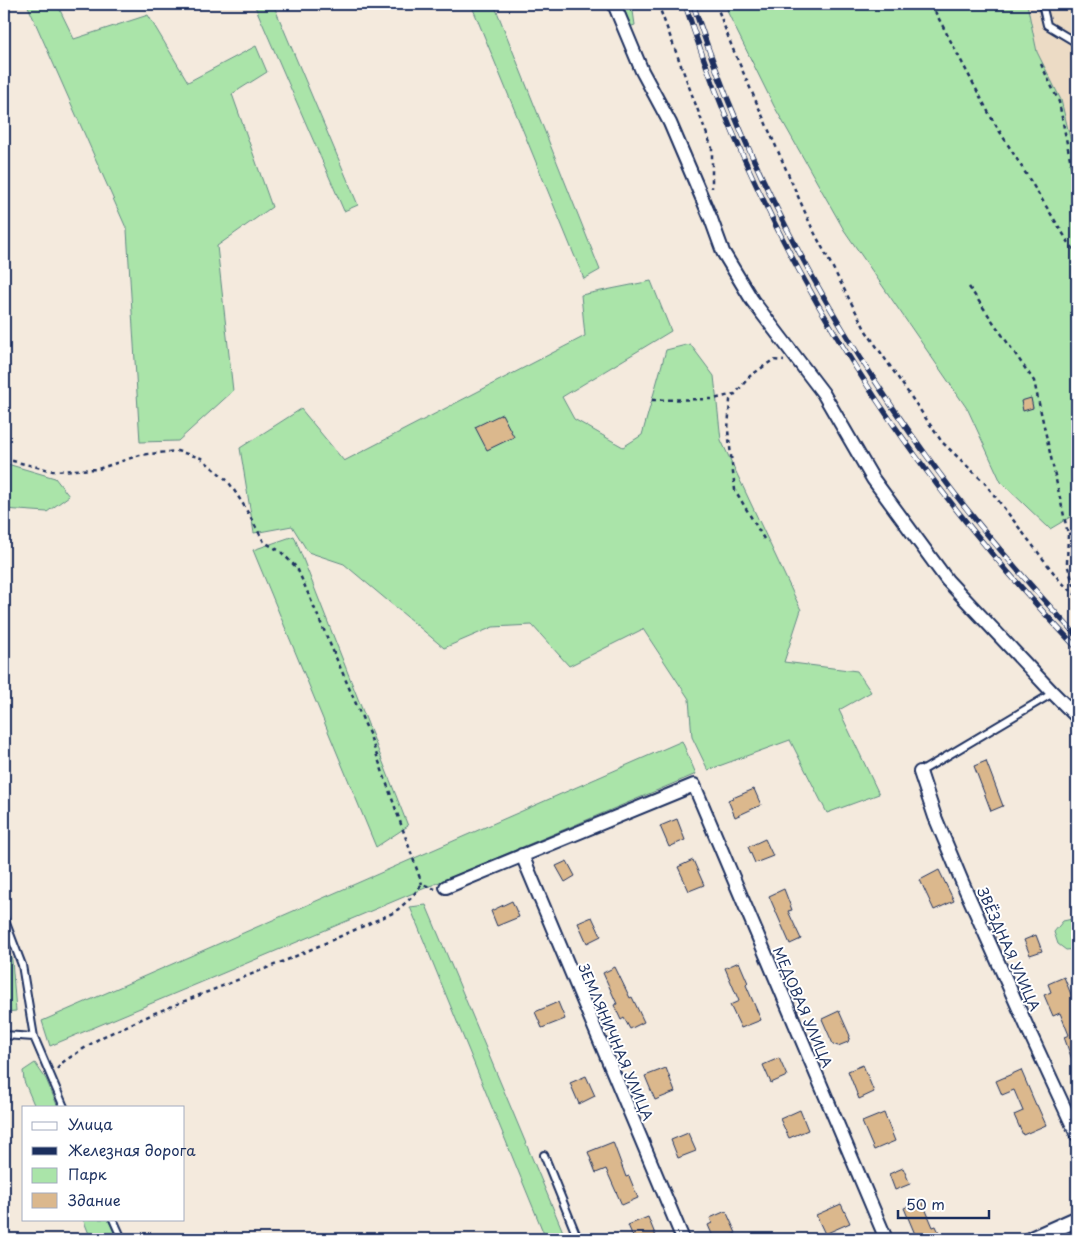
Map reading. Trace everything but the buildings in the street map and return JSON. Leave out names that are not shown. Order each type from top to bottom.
[{"type":"street","points":[[614,4],[642,71],[670,123],[723,252],[752,300],[823,393],[873,479],[947,580],[1077,716]]},
{"type":"street","name":"ЗВЁЗДНАЯ УЛИЦА","points":[[920,772],[935,817],[960,876],[1077,1135]]},
{"type":"street","name":"МЕДОВАЯ УЛИЦА","points":[[522,855],[694,785],[886,1239]]},
{"type":"street","points":[[446,887],[522,855]]},
{"type":"street","name":"ЗЕМЛЯНИЧНАЯ УЛИЦА","points":[[522,855],[683,1239]]},
{"type":"street","points":[[1032,1239],[1077,1219]]},
{"type":"lane","points":[[1042,4],[1047,25],[1077,43]]},
{"type":"lane","points":[[920,772],[1053,693]]},
{"type":"lane","points":[[4,918],[22,965],[34,1037],[64,1106]]},
{"type":"lane","points":[[4,1036],[34,1037]]},
{"type":"lane","points":[[544,1155],[578,1239]]},
{"type":"lane","points":[[113,1220],[122,1239]]},
{"type":"path","points":[[658,4],[712,148],[712,193]]},
{"type":"path","points":[[716,4],[732,47],[812,228],[866,331],[942,442],[984,482],[1060,581],[1077,596]]},
{"type":"path","points":[[931,4],[992,119],[1077,254]]},
{"type":"path","points":[[1041,64],[1059,102],[1077,195]]},
{"type":"path","points":[[969,287],[1034,381],[1068,534],[1067,564],[1077,596]]},
{"type":"path","points":[[764,539],[735,490],[728,430],[730,400],[750,376],[773,360],[798,362]]},
{"type":"path","points":[[652,400],[714,399],[736,393]]},
{"type":"path","points":[[4,461],[13,461],[53,471],[98,469],[140,455],[177,451],[201,458],[228,480],[264,542],[280,551],[297,568],[370,736],[422,884],[433,889],[446,887]]},
{"type":"path","points":[[1068,534],[1077,533]]},
{"type":"path","points":[[51,1076],[63,1062],[100,1038],[155,1013],[287,960],[394,912],[411,898],[422,884]]},
{"type":"shaded area","points":[[1027,4],[1077,4],[1077,167],[1061,100],[1037,52]]},
{"type":"green space","points":[[27,4],[57,4],[74,39],[148,15],[188,82],[256,46],[267,72],[232,94],[272,207],[217,246],[233,391],[178,441],[140,442],[127,230]]},
{"type":"green space","points":[[254,4],[273,4],[358,205],[344,211]]},
{"type":"green space","points":[[471,4],[494,4],[600,270],[584,279]]},
{"type":"green space","points":[[608,4],[632,4],[635,25],[618,31]]},
{"type":"green space","points":[[726,4],[1027,4],[1037,52],[1061,100],[1077,167],[1077,513],[1050,529],[1001,482],[968,410],[844,230],[774,106],[728,13]]},
{"type":"green space","points":[[651,281],[671,331],[562,397],[574,419],[623,447],[642,435],[666,350],[690,344],[714,376],[721,440],[801,610],[784,662],[857,671],[871,692],[839,710],[879,794],[827,813],[790,740],[708,770],[692,737],[689,699],[643,629],[569,666],[532,625],[493,627],[444,648],[344,564],[308,552],[292,526],[254,533],[240,448],[301,409],[344,461],[585,336],[581,295]]},
{"type":"green space","points":[[4,463],[55,478],[69,496],[47,512],[4,509]]},
{"type":"green space","points":[[294,536],[408,826],[376,847],[253,550]]},
{"type":"green space","points":[[682,741],[696,774],[50,1046],[42,1021]]},
{"type":"green space","points":[[426,905],[566,1239],[546,1239],[410,907]]},
{"type":"green space","points":[[1077,918],[1077,949],[1066,950],[1058,944],[1054,932],[1063,921]]},
{"type":"green space","points":[[4,940],[12,960],[16,1011],[4,1012]]},
{"type":"green space","points":[[35,1063],[46,1079],[58,1106],[35,1106],[24,1081],[23,1071]]},
{"type":"green space","points":[[83,1220],[108,1220],[117,1239],[91,1239]]},
{"type":"railway","points":[[685,4],[736,140],[766,206],[835,334],[874,396],[915,455],[959,513],[1016,582],[1077,648]]},
{"type":"railway","points":[[693,4],[714,64],[764,183],[824,297],[857,352],[929,459],[964,505],[1019,572],[1077,636]]}]
